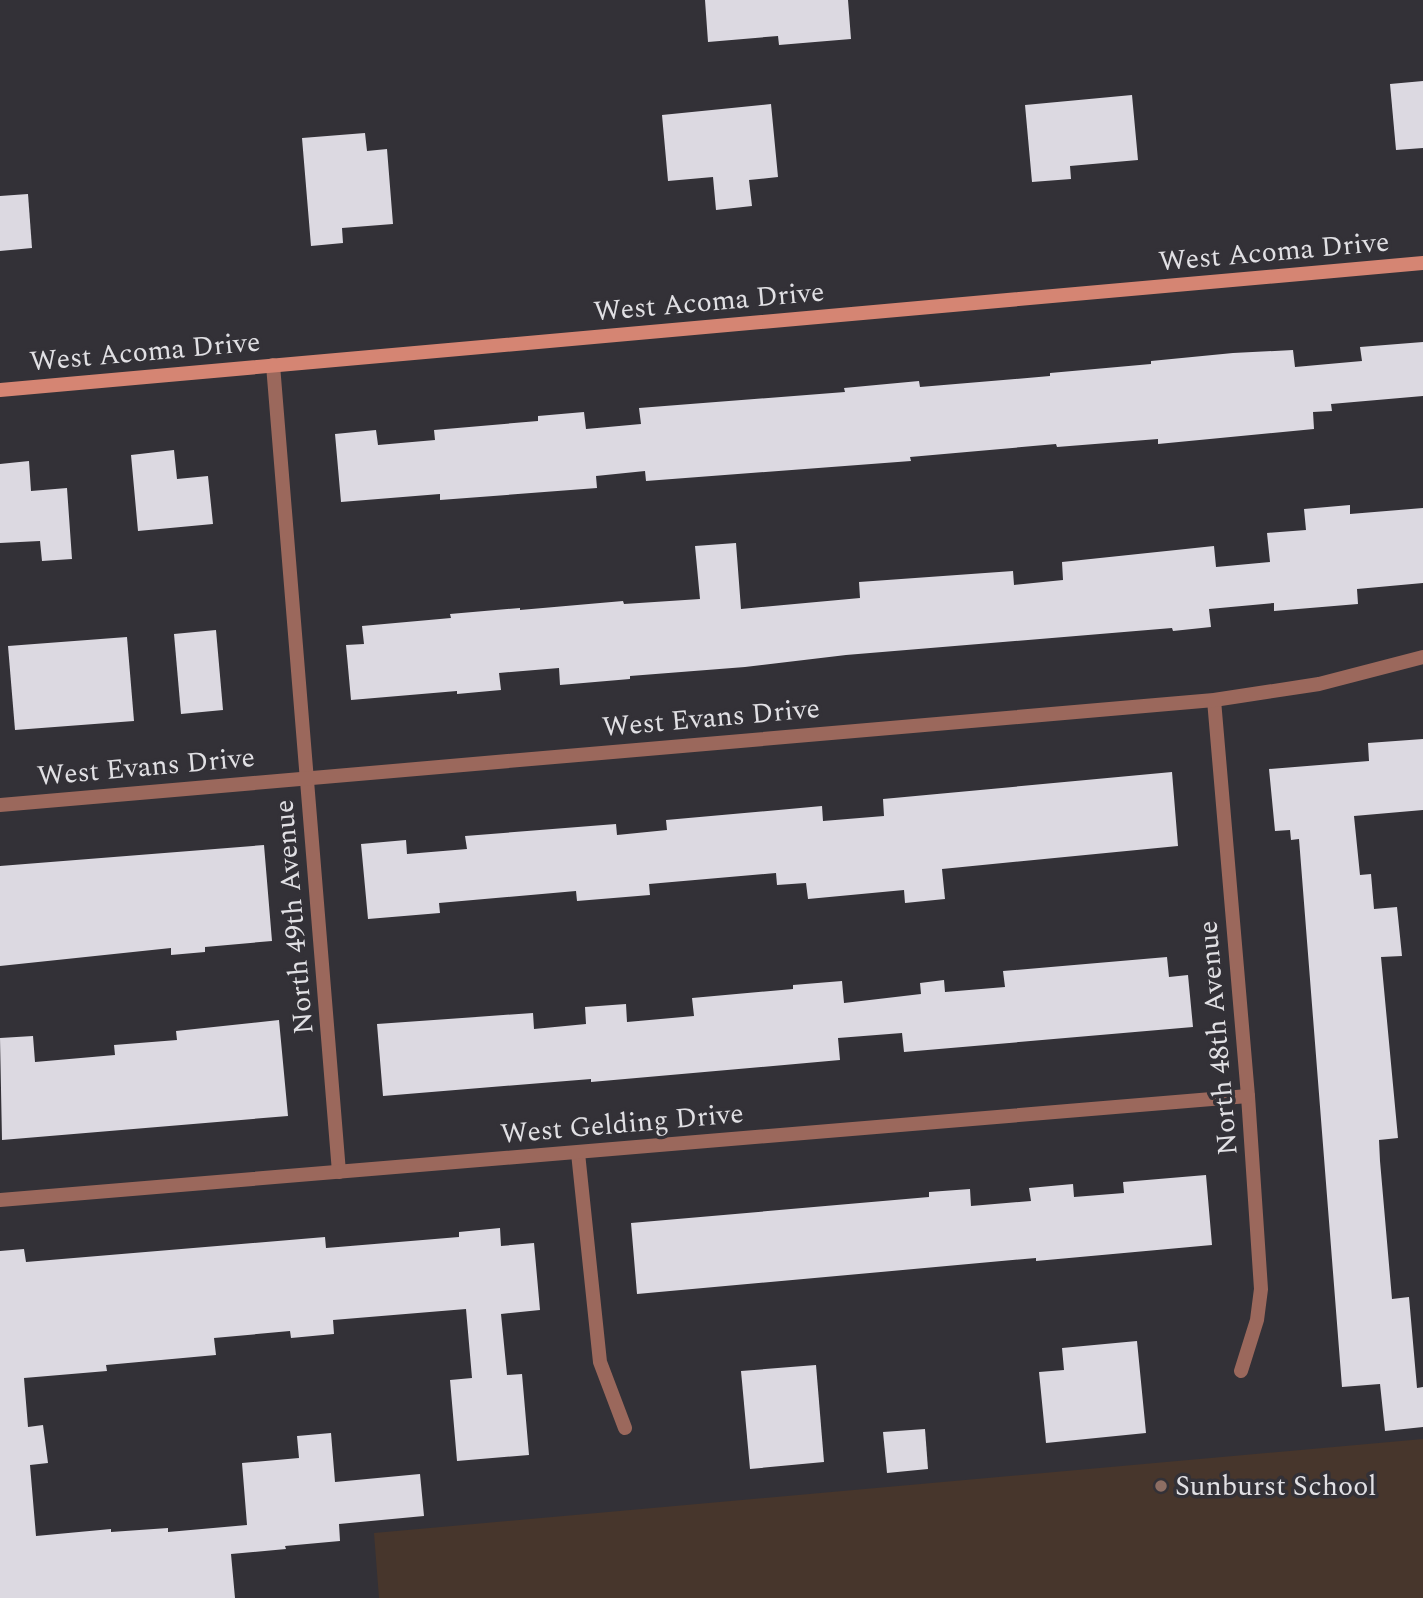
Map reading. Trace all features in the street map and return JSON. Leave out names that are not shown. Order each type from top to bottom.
[{"type":"street","name":"West Acoma Drive","points":[[0,390],[1423,263]]},
{"type":"street","name":"North 49th Avenue","points":[[273,365],[339,1172]]},
{"type":"street","name":"West Evans Drive","points":[[0,805],[1214,700],[1319,684],[1423,657]]},
{"type":"street","name":"North 48th Avenue","points":[[1214,700],[1248,1096],[1261,1289],[1256,1320],[1241,1371]]},
{"type":"street","name":"West Gelding Drive","points":[[0,1200],[1248,1096]]},
{"type":"street","points":[[578,1153],[600,1362],[625,1428]]},
{"type":"shaded area","name":"Sunburst School","points":[[1423,1439],[1423,1598],[379,1598],[374,1533]]},
{"type":"building","points":[[705,0],[848,0],[851,39],[779,45],[778,36],[708,42]]},
{"type":"building","points":[[1423,81],[1423,148],[1396,150],[1390,84]]},
{"type":"building","points":[[1132,95],[1138,160],[1070,166],[1071,179],[1032,182],[1025,105]]},
{"type":"building","points":[[771,104],[778,177],[749,180],[752,206],[716,210],[713,177],[668,181],[662,115]]},
{"type":"building","points":[[365,133],[367,151],[387,149],[393,224],[342,228],[343,243],[311,246],[302,138]]},
{"type":"building","points":[[28,194],[32,248],[0,251],[0,196]]},
{"type":"building","points":[[1423,342],[1423,396],[1331,404],[1332,411],[1313,412],[1314,429],[1158,444],[1158,439],[1057,447],[1056,444],[910,457],[911,461],[646,481],[645,471],[596,476],[597,488],[440,500],[440,494],[341,502],[335,434],[376,430],[378,445],[435,440],[434,430],[538,421],[538,416],[584,412],[586,429],[641,424],[639,408],[845,392],[844,388],[919,381],[920,387],[1050,376],[1050,373],[1233,353],[1293,350],[1295,367],[1362,361],[1360,347]]},
{"type":"building","points":[[174,450],[177,479],[208,476],[213,524],[138,531],[131,455]]},
{"type":"building","points":[[29,461],[31,491],[67,488],[72,559],[42,561],[40,541],[0,543],[0,464]]},
{"type":"building","points":[[1350,505],[1350,514],[1423,508],[1423,583],[1357,589],[1358,604],[1274,611],[1274,603],[1209,609],[1211,627],[846,655],[560,685],[559,668],[499,673],[501,690],[351,700],[346,645],[364,644],[362,626],[451,618],[450,614],[520,608],[700,599],[695,546],[736,543],[741,609],[860,598],[859,582],[1013,571],[1014,585],[1063,580],[1062,562],[1214,546],[1216,567],[1270,562],[1267,533],[1306,530],[1304,509]]},
{"type":"building","points":[[216,630],[223,710],[181,714],[174,634]]},
{"type":"building","points":[[127,637],[134,721],[15,730],[8,646]]},
{"type":"building","points":[[1423,739],[1423,810],[1354,816],[1360,875],[1371,874],[1374,909],[1397,907],[1402,956],[1381,957],[1398,1138],[1379,1140],[1392,1299],[1409,1297],[1417,1388],[1423,1387],[1423,1427],[1385,1431],[1380,1384],[1342,1387],[1299,839],[1291,840],[1290,830],[1275,831],[1269,769],[1369,761],[1368,743]]},
{"type":"building","points":[[1172,772],[1178,846],[942,869],[945,899],[905,903],[904,890],[808,899],[806,883],[777,885],[776,873],[649,884],[650,895],[577,901],[576,891],[439,903],[440,913],[368,919],[361,844],[406,840],[407,854],[467,849],[465,836],[616,824],[617,835],[667,830],[666,820],[822,806],[823,821],[884,816],[883,799]]},
{"type":"building","points":[[264,845],[272,941],[205,947],[205,952],[171,955],[171,948],[0,966],[0,866]]},
{"type":"building","points":[[1167,957],[1169,977],[1188,975],[1193,1027],[904,1052],[902,1033],[838,1038],[840,1060],[591,1082],[591,1079],[383,1096],[377,1024],[533,1013],[534,1029],[586,1024],[585,1007],[626,1004],[627,1022],[694,1016],[692,998],[793,989],[793,985],[842,981],[844,1003],[921,994],[920,983],[944,980],[945,992],[1005,987],[1003,971]]},
{"type":"building","points":[[279,1020],[288,1116],[2,1140],[0,1038],[33,1036],[35,1062],[115,1055],[114,1045],[177,1040],[176,1031]]},
{"type":"building","points":[[1206,1175],[1212,1245],[637,1294],[631,1223],[929,1197],[929,1192],[970,1189],[971,1206],[1031,1201],[1029,1188],[1073,1184],[1074,1197],[1124,1193],[1123,1182]]},
{"type":"building","points":[[500,1228],[501,1246],[534,1243],[540,1310],[501,1314],[507,1375],[522,1374],[529,1455],[457,1461],[450,1380],[472,1378],[466,1309],[333,1320],[334,1334],[291,1338],[290,1331],[214,1338],[216,1355],[106,1365],[107,1371],[24,1378],[28,1427],[43,1425],[48,1463],[30,1465],[36,1536],[111,1529],[111,1532],[168,1528],[168,1532],[247,1525],[242,1463],[299,1458],[297,1436],[331,1433],[335,1482],[420,1474],[424,1516],[339,1524],[340,1541],[231,1554],[235,1598],[0,1598],[0,1251],[24,1249],[26,1262],[325,1237],[326,1248],[459,1237],[459,1232]]},
{"type":"building","points":[[1137,1341],[1146,1433],[1046,1443],[1039,1372],[1064,1370],[1062,1348]]},
{"type":"building","points":[[816,1365],[824,1462],[750,1469],[741,1371]]},
{"type":"building","points":[[925,1429],[928,1469],[887,1473],[883,1432]]},
{"type":"place","name":"Sunburst School","points":[[1161,1486]]}]
